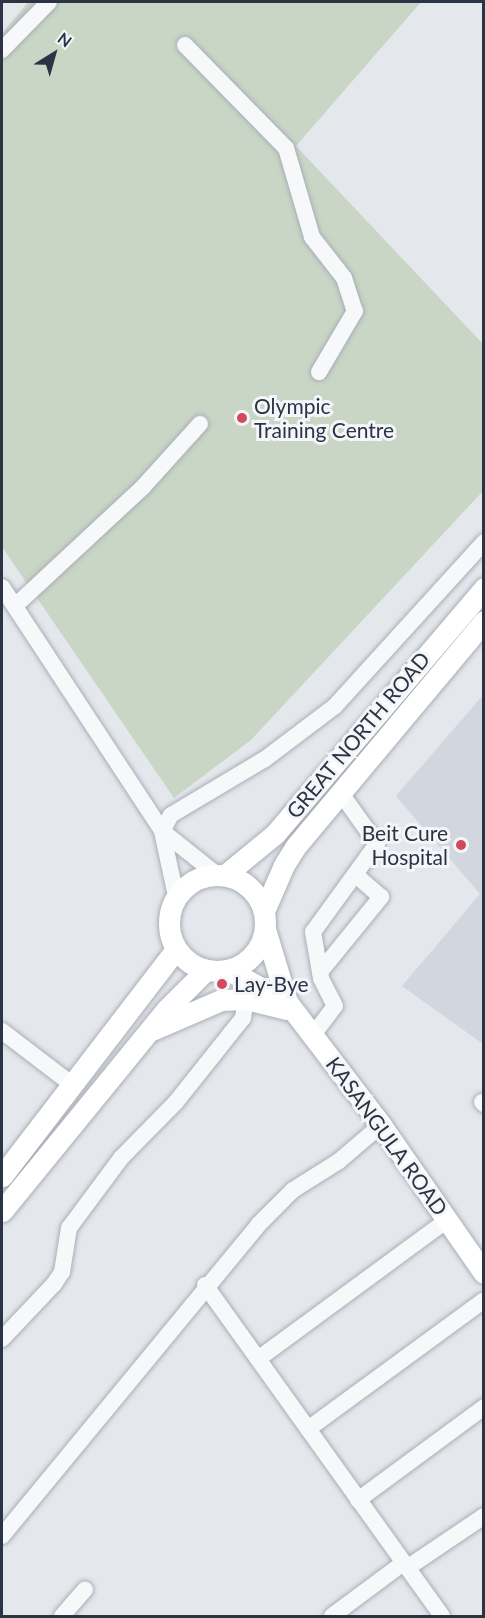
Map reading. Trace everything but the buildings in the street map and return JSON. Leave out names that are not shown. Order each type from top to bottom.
[{"type":"main road","name":"GREAT NORTH ROAD","points":[[220,875],[274,834],[483,588]]},
{"type":"main road","name":"GREAT NORTH ROAD","points":[[265,920],[284,865],[340,792],[483,621]]},
{"type":"main road","points":[[220,875],[250,888],[265,920],[256,953],[228,970],[206,970],[189,963],[176,949],[168,923],[176,896],[198,878],[220,875]]},
{"type":"main road","name":"KASANGULA ROAD","points":[[265,920],[292,1007],[381,1125],[483,1273]]},
{"type":"main road","points":[[2,1176],[74,1086],[176,949]]},
{"type":"main road","points":[[2,1211],[147,1033],[206,970]]},
{"type":"main road","name":"KASANGULA ROAD","points":[[228,970],[292,1007]]},
{"type":"main road","points":[[147,1033],[221,1000],[246,999],[292,1007]]},
{"type":"street","points":[[2,50],[49,2]]},
{"type":"street","points":[[185,45],[286,148],[312,237],[344,278],[355,311],[319,372]]},
{"type":"street","points":[[15,606],[143,487],[200,423]]},
{"type":"street","points":[[176,896],[162,831],[171,815],[265,759],[335,706],[483,542]]},
{"type":"street","points":[[2,586],[162,831],[220,875]]},
{"type":"street","points":[[313,1035],[335,1006],[320,972],[313,932],[357,876],[377,844],[340,792]]},
{"type":"street","points":[[320,972],[381,897],[357,876]]},
{"type":"street","points":[[2,1339],[54,1284],[62,1272],[69,1228],[121,1158],[176,1102],[230,1035],[243,1018],[246,999]]},
{"type":"street","points":[[2,1031],[74,1086]]},
{"type":"street","points":[[2,1536],[205,1285],[294,1190],[339,1161],[381,1125]]},
{"type":"street","points":[[258,1359],[447,1220]]},
{"type":"street","points":[[205,1285],[442,1617]]},
{"type":"street","points":[[308,1429],[483,1300]]},
{"type":"street","points":[[358,1500],[483,1407]]},
{"type":"street","points":[[332,1617],[405,1566],[483,1516]]},
{"type":"street","points":[[62,1617],[85,1590]]},
{"type":"shaded area","name":"Beit Cure Hospital","points":[[483,695],[483,1044],[402,986],[480,894],[396,796]]},
{"type":"green space","name":"Olympic Training Centre","points":[[28,2],[421,2],[296,146],[483,344],[483,491],[251,740],[174,798],[2,547],[2,34]]},
{"type":"place","name":"Olympic Training Centre","points":[[242,418]]},
{"type":"place","name":"Beit Cure Hospital","points":[[461,845]]},
{"type":"place","name":"Lay-Bye","points":[[222,984]]}]
